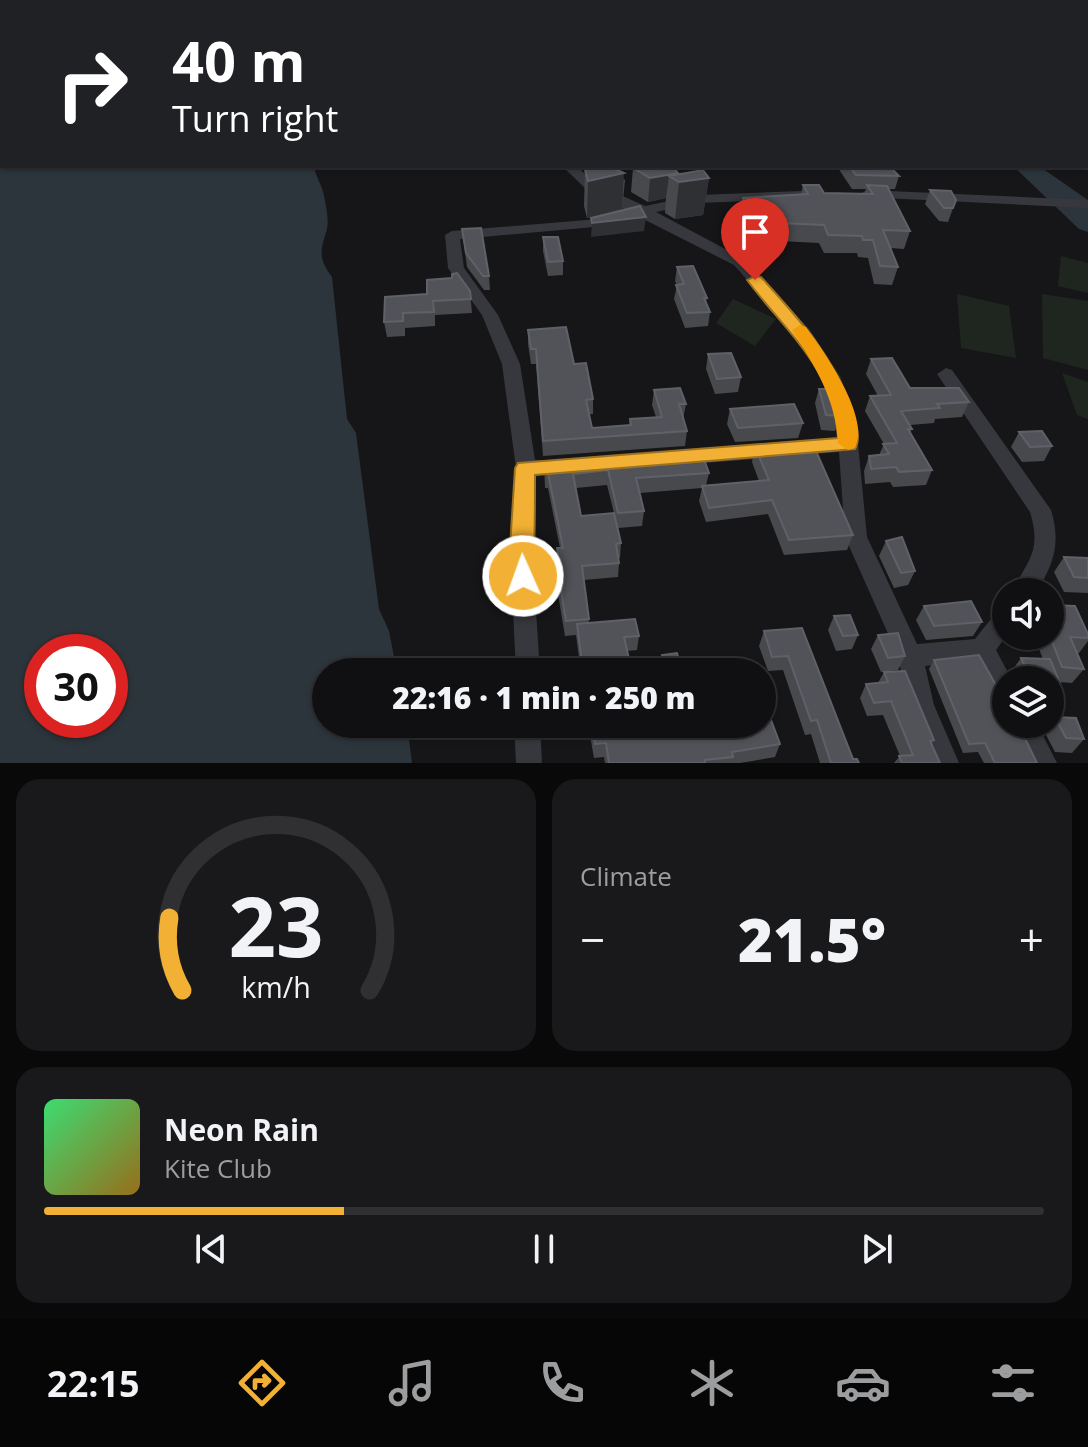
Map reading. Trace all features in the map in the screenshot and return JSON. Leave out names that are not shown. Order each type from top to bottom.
[{"type":"street","points":[[570,168],[593,188],[739,262],[804,334],[832,378],[847,423],[856,537],[910,656],[921,705],[946,763]]},
{"type":"street","points":[[848,194],[1088,204]]},
{"type":"street","points":[[527,658],[521,548],[526,468],[511,364],[490,315],[456,268],[452,235],[594,226],[698,199],[817,195]]},
{"type":"street","points":[[946,374],[1040,510],[1048,534],[1044,561],[1032,578]]},
{"type":"street","points":[[655,459],[848,444]]},
{"type":"street","points":[[526,468],[583,464]]},
{"type":"street","points":[[910,656],[982,649],[992,636]]},
{"type":"street","points":[[982,649],[992,667]]},
{"type":"street","points":[[528,738],[529,763]]},
{"type":"street","points":[[1031,738],[1044,763]]},
{"type":"shaded area","points":[[0,168],[314,168],[327,212],[328,225],[322,253],[332,277],[347,419],[356,433],[379,609],[389,631],[394,658],[312,658],[312,738],[409,738],[412,763],[0,763]]},
{"type":"shaded area","points":[[1018,168],[1042,168],[1088,200],[1088,226],[1074,209]]},
{"type":"shaded area","points":[[1061,256],[1088,263],[1088,293],[1058,286]]},
{"type":"shaded area","points":[[957,294],[1009,306],[1016,358],[961,348]]},
{"type":"shaded area","points":[[1042,294],[1088,301],[1088,370],[1043,358]]},
{"type":"shaded area","points":[[733,299],[776,319],[755,346],[716,323]]},
{"type":"shaded area","points":[[1062,373],[1088,382],[1088,419],[1077,415]]},
{"type":"building","points":[[613,168],[624,173],[588,181],[585,170]]},
{"type":"building","points":[[633,168],[674,168],[678,173],[650,178]]},
{"type":"building","points":[[851,168],[891,168],[899,176],[856,175]]},
{"type":"building","points":[[703,170],[709,178],[679,182],[669,176]]},
{"type":"building","points":[[803,185],[819,185],[824,193],[873,194],[867,185],[887,186],[910,231],[883,230],[898,267],[880,266],[873,240],[863,240],[862,236],[828,235],[824,225],[779,223],[782,229],[751,230],[743,198],[808,194]]},
{"type":"building","points":[[930,190],[951,191],[956,200],[953,208],[944,208]]},
{"type":"building","points":[[640,206],[646,217],[592,223],[591,218]]},
{"type":"building","points":[[481,228],[489,276],[483,276],[466,253],[462,229]]},
{"type":"building","points":[[543,237],[558,237],[563,261],[548,262]]},
{"type":"building","points":[[693,266],[710,312],[687,313],[676,285],[684,284],[677,267]]},
{"type":"building","points":[[457,273],[470,291],[471,299],[433,301],[434,312],[403,313],[403,321],[384,322],[385,297],[427,294],[427,280],[452,278],[452,274]]},
{"type":"building","points":[[566,327],[574,364],[586,363],[593,399],[586,400],[592,428],[631,425],[630,419],[662,417],[654,390],[680,388],[686,404],[679,404],[687,431],[543,441],[536,349],[531,349],[528,330]]},
{"type":"building","points":[[731,353],[741,377],[717,379],[708,354]]},
{"type":"building","points":[[892,358],[910,388],[959,388],[969,402],[901,411],[932,470],[899,472],[896,467],[871,469],[869,456],[889,454],[883,444],[897,443],[870,396],[891,395],[871,359]]},
{"type":"building","points":[[819,389],[833,389],[840,416],[826,415]]},
{"type":"building","points":[[794,404],[803,423],[738,428],[730,409]]},
{"type":"building","points":[[1042,431],[1052,446],[1030,447],[1019,432]]},
{"type":"building","points":[[812,442],[853,535],[789,540],[772,500],[709,508],[702,486],[769,480],[755,447]]},
{"type":"building","points":[[701,451],[709,473],[636,478],[644,511],[618,513],[608,470],[573,474],[581,516],[614,513],[621,543],[616,544],[619,563],[582,566],[589,619],[566,621],[557,567],[560,567],[557,548],[563,548],[544,462]]},
{"type":"building","points":[[902,537],[915,571],[901,573],[886,541]]},
{"type":"building","points":[[1064,557],[1088,558],[1088,578],[1074,577]]},
{"type":"building","points":[[971,601],[982,622],[934,626],[924,606]]},
{"type":"building","points":[[1064,606],[1075,606],[1088,638],[1070,637],[1084,669],[1062,666],[1055,650],[1064,650]]},
{"type":"building","points":[[850,615],[858,635],[843,636],[834,616]]},
{"type":"building","points":[[635,619],[639,636],[624,637],[629,658],[581,658],[577,624]]},
{"type":"building","points":[[802,628],[853,759],[859,763],[831,763],[817,720],[811,721],[788,656],[772,657],[764,631]]},
{"type":"building","points":[[898,633],[905,656],[888,658],[878,635]]},
{"type":"building","points":[[677,653],[678,658],[663,658],[662,655]]},
{"type":"building","points":[[979,655],[992,678],[992,738],[1025,738],[1037,763],[995,763],[985,743],[969,744],[934,660]]},
{"type":"building","points":[[1021,658],[1050,659],[1053,666],[1025,666]]},
{"type":"building","points":[[905,671],[934,740],[930,741],[940,763],[902,763],[899,756],[913,755],[891,701],[874,703],[866,684],[888,682],[884,672]]},
{"type":"building","points":[[1064,717],[1076,718],[1084,739],[1066,738]]},
{"type":"building","points":[[776,733],[780,744],[732,752],[733,757],[705,760],[705,763],[609,763],[606,743],[595,744],[594,738],[776,738]]},
{"type":"waterway","points":[[1027,168],[1088,224]]},
{"type":"slow traffic","points":[[800,330],[832,378],[847,423],[848,443]]},
{"type":"route","points":[[523,576],[521,548],[526,468],[848,444],[847,423],[832,378],[804,334],[755,280]]}]
